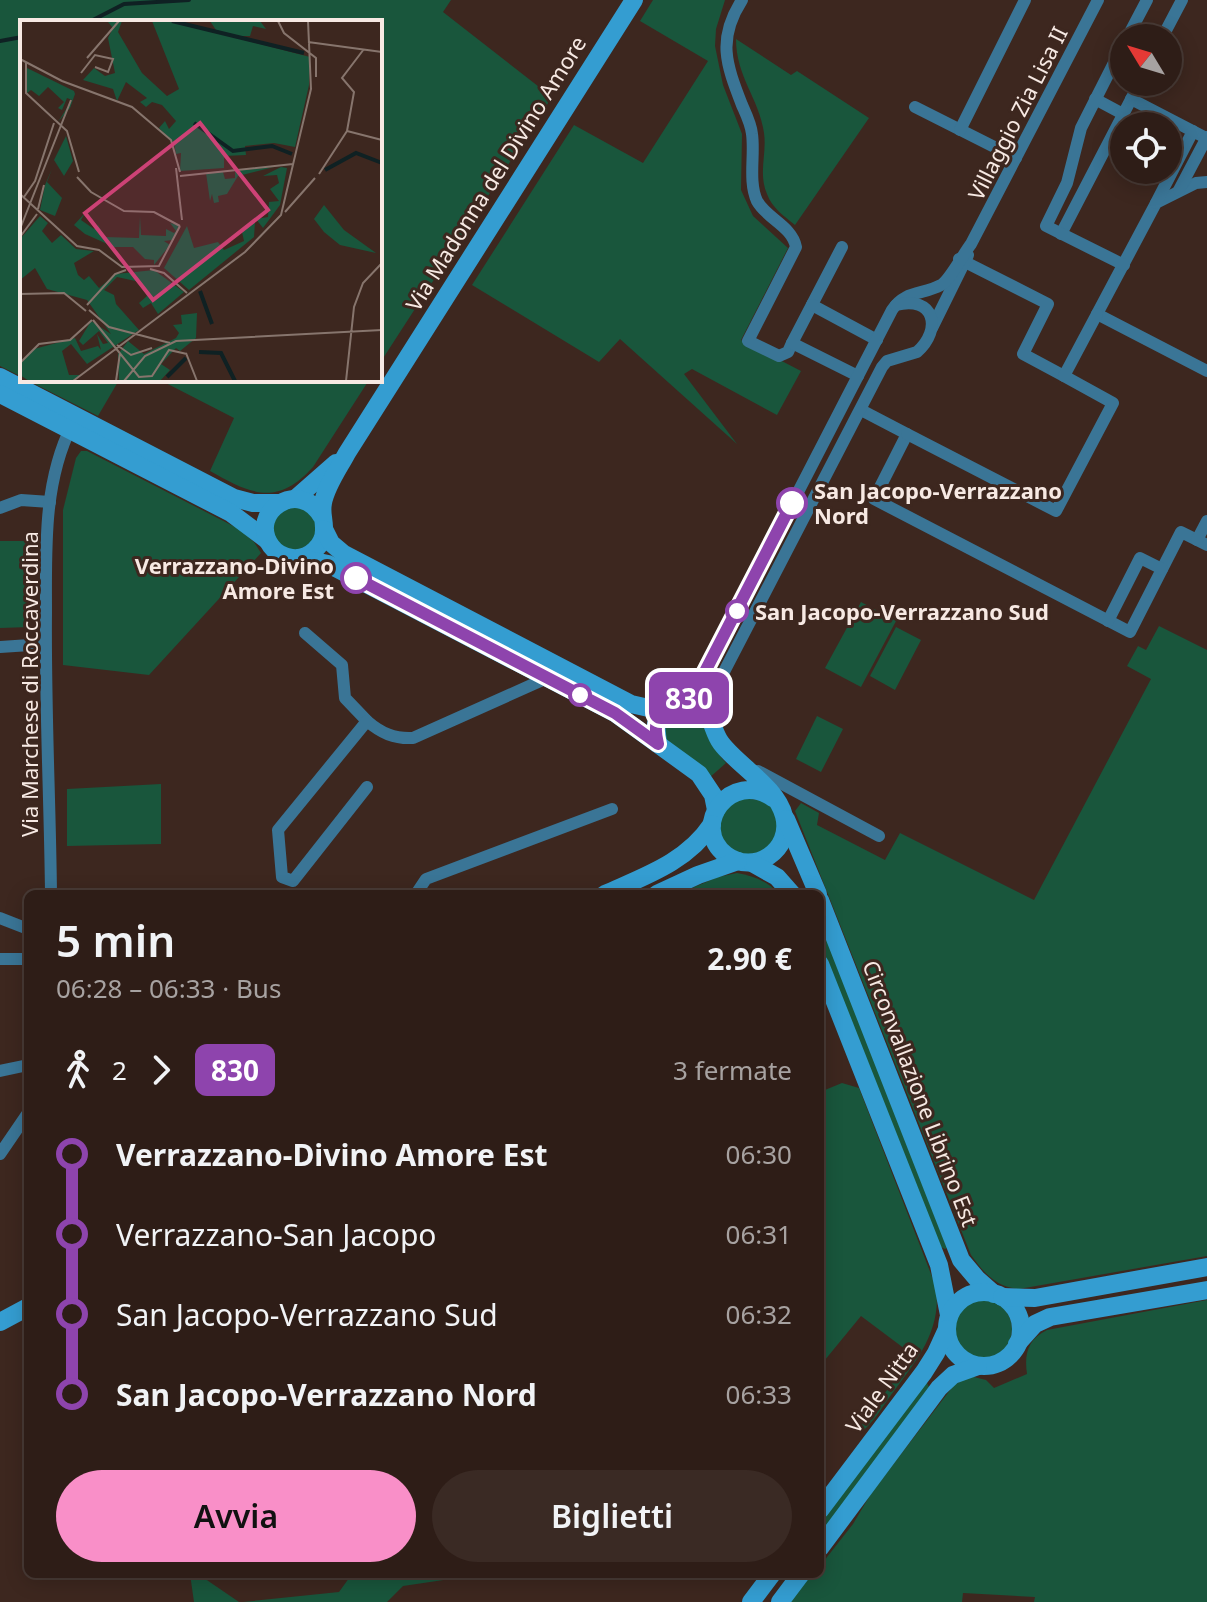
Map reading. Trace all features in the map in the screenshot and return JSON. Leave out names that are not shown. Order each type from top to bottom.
[{"type":"main road","name":"Via Madonna del Divino Amore","points":[[347,453],[634,0]]},
{"type":"main road","points":[[0,377],[73,422],[184,480],[267,540],[280,555],[328,564],[615,713],[699,774],[713,795],[717,844],[726,855],[777,877],[788,890]]},
{"type":"main road","points":[[0,394],[73,422]]},
{"type":"main road","points":[[267,540],[266,522],[270,512],[347,453]]},
{"type":"main road","points":[[300,558],[317,547],[326,495],[347,453]]},
{"type":"main road","points":[[184,480],[243,501],[287,501],[313,505],[336,550],[631,704],[653,709],[696,704],[708,712],[718,739],[764,784],[780,809],[816,890]]},
{"type":"main road","points":[[658,744],[656,724],[674,705]]},
{"type":"main road","points":[[613,890],[677,860],[691,850],[729,795],[741,790],[761,791],[780,809],[785,834],[779,848],[767,858],[698,875],[666,890]]},
{"type":"main road","name":"Circonvallazione Librino Est","points":[[824,910],[961,1260],[977,1279],[998,1296]]},
{"type":"main road","points":[[824,974],[939,1265],[953,1351],[964,1361],[978,1366]]},
{"type":"main road","points":[[948,1322],[966,1297],[979,1293],[1035,1298],[1207,1267]]},
{"type":"main road","points":[[824,1543],[939,1388],[953,1375],[1001,1362],[1035,1324],[1050,1317],[1207,1290]]},
{"type":"main road","points":[[998,1296],[1013,1307],[1019,1320],[1017,1344]]},
{"type":"main road","points":[[0,1322],[24,1309]]},
{"type":"main road","points":[[0,1336],[24,1322]]},
{"type":"main road","name":"Viale Nitta","points":[[824,1505],[924,1372],[936,1353],[948,1322]]},
{"type":"main road","points":[[751,1602],[769,1578]]},
{"type":"main road","points":[[780,1602],[798,1578]]},
{"type":"street","points":[[742,0],[727,30],[727,60],[752,130],[756,199],[793,236],[796,247],[748,341],[779,356],[788,352],[842,247]]},
{"type":"street","points":[[960,130],[1025,0]]},
{"type":"street","name":"Villaggio Zia Lisa II","points":[[963,260],[1098,0]]},
{"type":"street","points":[[1134,24],[1147,0]]},
{"type":"street","points":[[1169,24],[1182,0]]},
{"type":"street","points":[[1110,70],[1081,128],[1067,183],[1046,226],[1124,265]]},
{"type":"street","points":[[1127,112],[1133,96]]},
{"type":"street","points":[[1095,99],[1113,112]]},
{"type":"street","points":[[1131,99],[1207,138],[1179,190]]},
{"type":"street","points":[[915,107],[1016,158]]},
{"type":"street","points":[[1182,153],[1193,131]]},
{"type":"street","points":[[1061,234],[1110,145]]},
{"type":"street","points":[[1156,203],[1179,190],[1207,182]]},
{"type":"street","points":[[1064,376],[1166,184]]},
{"type":"street","points":[[674,705],[700,682],[896,305],[907,296],[940,286],[963,260]]},
{"type":"street","points":[[708,712],[713,693],[887,361],[917,352],[932,328],[963,260]]},
{"type":"street","points":[[861,410],[1056,511],[1113,403],[1023,354],[1048,304],[963,260]]},
{"type":"street","points":[[812,305],[877,340]]},
{"type":"street","points":[[896,305],[922,305],[931,315],[932,328]]},
{"type":"street","points":[[1097,314],[1207,371]]},
{"type":"street","points":[[792,343],[858,376]]},
{"type":"street","name":"Via Marchese di Roccaverdina","points":[[51,890],[45,644],[46,540],[60,456],[73,422]]},
{"type":"street","points":[[907,434],[874,499],[1130,632],[1181,532],[1202,543],[1207,521]]},
{"type":"street","points":[[0,508],[21,500],[50,502]]},
{"type":"street","points":[[1108,621],[1140,558],[1162,569]]},
{"type":"street","points":[[305,633],[342,665],[345,698],[380,731],[400,739],[413,738],[547,678]]},
{"type":"street","points":[[0,647],[45,644]]},
{"type":"street","points":[[367,721],[278,830],[282,877],[293,881],[367,787]]},
{"type":"street","points":[[745,765],[879,836]]},
{"type":"street","points":[[780,809],[792,789]]},
{"type":"street","points":[[419,890],[426,879],[612,809]]},
{"type":"street","points":[[0,918],[24,927]]},
{"type":"street","points":[[0,959],[24,959]]},
{"type":"street","points":[[2,1074],[24,1066]]},
{"type":"street","points":[[0,1154],[24,1119]]},
{"type":"green space","points":[[0,0],[451,0],[443,12],[552,97],[382,360],[382,20],[20,20],[20,376],[0,366]]},
{"type":"green space","points":[[653,0],[725,0],[716,29],[715,46],[723,85],[742,134],[741,190],[753,216],[788,248],[741,340],[801,371],[777,415],[692,369],[684,374],[737,444],[620,339],[599,362],[472,285],[574,125],[643,163],[708,61],[640,21]]},
{"type":"green space","points":[[736,39],[791,75],[797,71],[869,118],[795,225],[775,208],[764,186],[764,133],[740,65]]},
{"type":"green space","points":[[31,382],[118,382],[98,416]]},
{"type":"green space","points":[[164,382],[368,382],[313,467],[300,480],[275,492],[263,493],[238,486],[210,471],[234,418]]},
{"type":"green space","points":[[81,451],[87,451],[239,529],[261,553],[149,675],[63,665],[63,510],[76,458]]},
{"type":"green space","points":[[297,504],[316,517],[315,540],[296,552],[275,543],[273,521],[282,511]]},
{"type":"green space","points":[[0,541],[29,541],[30,627],[0,628]]},
{"type":"green space","points":[[861,602],[896,621],[861,687],[825,668]]},
{"type":"green space","points":[[1159,626],[1207,650],[1207,1256],[1011,1288],[991,1278],[971,1255],[795,811],[801,803],[819,813],[817,825],[885,860],[900,833],[1034,900],[1151,679],[1127,666],[1138,646],[1146,650]]},
{"type":"green space","points":[[896,627],[921,640],[895,690],[870,676]]},
{"type":"green space","points":[[689,710],[700,721],[726,763],[709,778],[666,741],[663,730],[670,715]]},
{"type":"green space","points":[[817,716],[843,729],[821,772],[796,759]]},
{"type":"green space","points":[[161,784],[161,844],[67,846],[67,789]]},
{"type":"green space","points":[[740,797],[769,802],[778,815],[776,838],[756,854],[748,855],[733,849],[720,831],[721,815]]},
{"type":"green space","points":[[737,873],[760,880],[774,890],[687,890]]},
{"type":"green space","points":[[824,930],[947,1248],[939,1246],[824,954]]},
{"type":"green space","points":[[842,1083],[859,1088],[936,1287],[935,1318],[925,1345],[864,1430],[859,1428],[913,1355],[861,1316],[824,1361],[824,1090]]},
{"type":"green space","points":[[983,1300],[994,1302],[1003,1309],[1010,1318],[1010,1340],[1003,1349],[994,1356],[983,1358],[972,1356],[963,1349],[956,1340],[954,1329],[956,1318],[963,1309],[972,1302]]},
{"type":"green space","points":[[1207,1300],[1207,1602],[1034,1602],[1035,1597],[963,1593],[962,1602],[790,1602],[809,1578],[824,1578],[824,1561],[954,1385],[970,1376],[986,1380],[994,1388],[1027,1374],[1029,1348],[1035,1338],[1047,1330]]},
{"type":"green space","points":[[927,1383],[929,1387],[824,1529],[824,1514],[922,1384]]},
{"type":"green space","points":[[191,1578],[204,1578],[239,1602],[194,1602]]},
{"type":"green space","points":[[349,1578],[457,1578],[403,1586],[387,1602],[243,1602],[339,1592]]},
{"type":"waterway","points":[[93,20],[124,4],[189,0]]},
{"type":"waterway","points":[[0,41],[20,37]]},
{"type":"bus line","name":"830","points":[[356,578],[615,713],[658,744],[656,724],[659,717],[665,708],[683,702],[694,693],[792,503]]},
{"type":"place","name":"San Jacopo-Verrazzano Nord","points":[[792,503]]},
{"type":"place","name":"Verrazzano-Divino Amore Est","points":[[356,578]]},
{"type":"place","name":"San Jacopo-Verrazzano Sud","points":[[737,611]]}]
